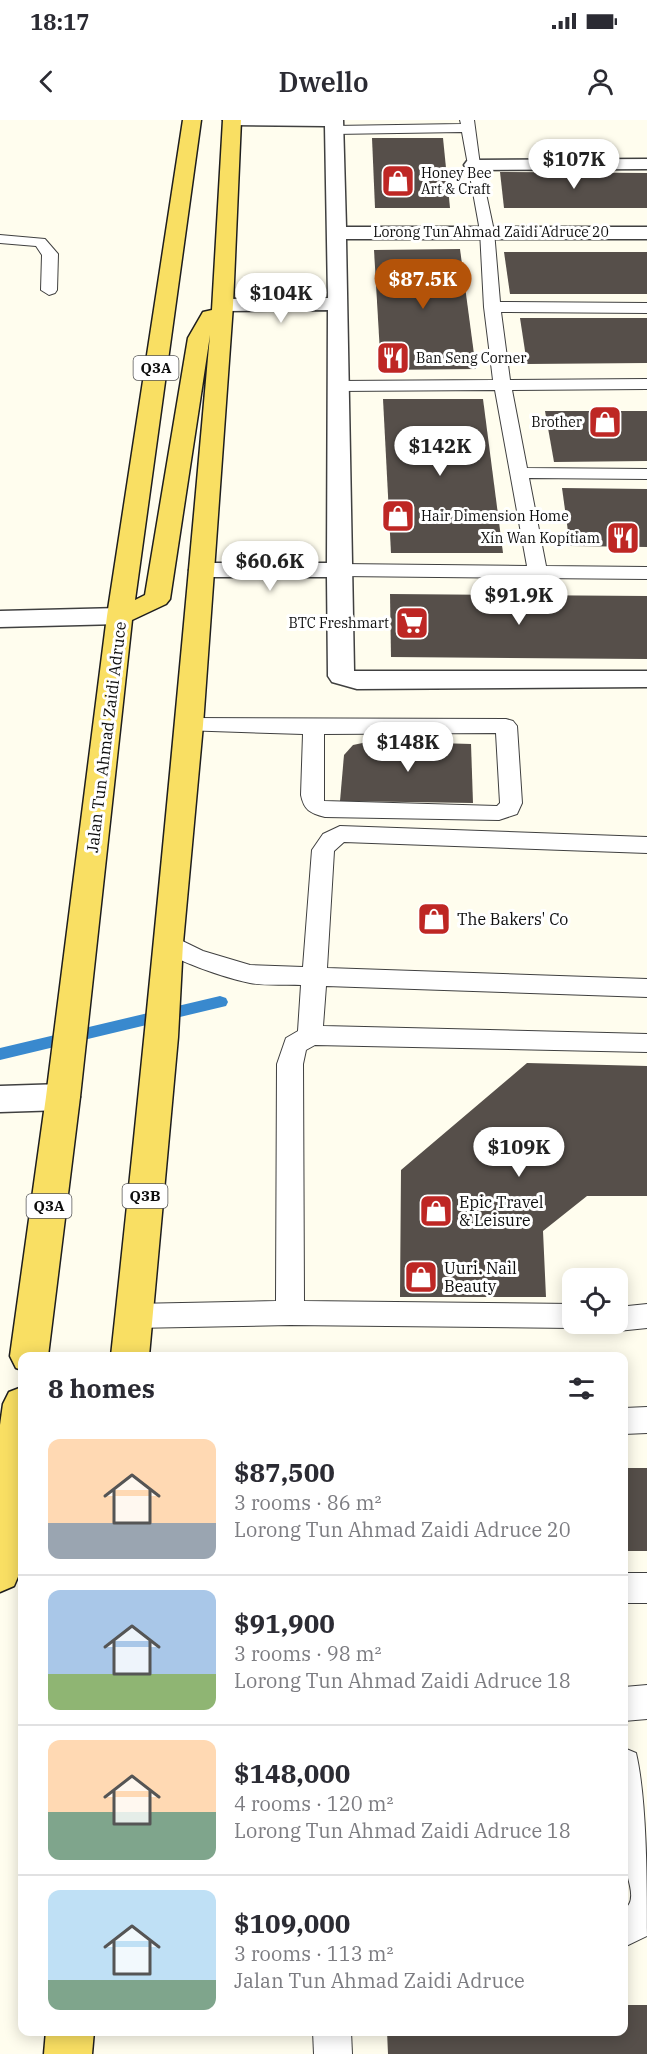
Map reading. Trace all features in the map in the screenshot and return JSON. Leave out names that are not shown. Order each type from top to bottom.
[{"type":"main road","name":"Jalan Tun Ahmad Zaidi Adruce","points":[[30,1352],[63,1097],[120,616],[192,120]]},
{"type":"main road","name":"Q3B","points":[[130,1352],[162,1037],[168,943],[189,725],[223,305],[232,120]]},
{"type":"main road","points":[[120,616],[157,599],[198,338],[209,317],[223,305]]},
{"type":"main road","points":[[0,1572],[18,1435]]},
{"type":"main road","points":[[68,2054],[70,2036]]},
{"type":"street","points":[[232,120],[334,124],[341,676],[357,681],[647,679]]},
{"type":"street","points":[[473,165],[647,164]]},
{"type":"street","name":"Lorong Tun Ahmad Zaidi Adruce 20","points":[[335,233],[487,231],[647,233]]},
{"type":"street","points":[[223,305],[338,304]]},
{"type":"street","points":[[201,570],[340,570]]},
{"type":"street","points":[[0,619],[120,616]]},
{"type":"street","points":[[0,1099],[63,1097]]},
{"type":"lane","points":[[334,124],[467,124],[487,231],[492,307],[502,383],[537,570]]},
{"type":"lane","points":[[0,239],[40,242],[50,254],[49,290]]},
{"type":"lane","points":[[492,307],[647,308]]},
{"type":"lane","points":[[337,386],[502,383],[647,384]]},
{"type":"lane","points":[[519,473],[647,474]]},
{"type":"lane","points":[[340,570],[537,570],[647,573]]},
{"type":"lane","points":[[189,725],[506,726],[509,809],[499,813],[324,810],[314,805],[312,795],[314,727]]},
{"type":"lane","points":[[310,1035],[316,977],[323,850],[331,839],[340,834],[647,845]]},
{"type":"lane","points":[[168,943],[195,957],[250,974],[647,988]]},
{"type":"lane","points":[[290,1313],[290,1064],[295,1045],[310,1035],[647,1043]]},
{"type":"lane","points":[[133,1316],[290,1313],[562,1316]]},
{"type":"lane","points":[[628,1318],[647,1316]]},
{"type":"lane","points":[[628,1420],[647,1420]]},
{"type":"lane","points":[[628,1588],[647,1588]]},
{"type":"lane","points":[[628,1704],[647,1702]]},
{"type":"lane","points":[[628,1787],[647,1890]]},
{"type":"lane","points":[[628,1927],[644,1918],[647,1906]]},
{"type":"lane","points":[[332,2036],[333,2054]]},
{"type":"building","points":[[372,138],[443,138],[450,208],[375,208]]},
{"type":"building","points":[[500,172],[647,173],[647,208],[504,208]]},
{"type":"building","points":[[460,249],[476,369],[381,370],[374,250]]},
{"type":"building","points":[[504,252],[647,252],[647,294],[510,294]]},
{"type":"building","points":[[520,318],[647,318],[647,363],[527,364]]},
{"type":"building","points":[[383,399],[483,399],[503,553],[391,553]]},
{"type":"building","points":[[545,411],[647,411],[647,461],[554,462]]},
{"type":"building","points":[[562,488],[647,489],[647,547],[570,546]]},
{"type":"building","points":[[390,594],[647,596],[647,659],[391,657]]},
{"type":"building","points":[[372,741],[471,744],[473,803],[340,801],[344,755],[353,745]]},
{"type":"building","points":[[527,1063],[647,1066],[647,1196],[587,1196],[543,1231],[546,1297],[400,1297],[401,1170]]},
{"type":"building","points":[[628,1468],[647,1468],[647,1551],[628,1551]]},
{"type":"building","points":[[628,2005],[647,2005],[647,2054],[388,2054],[387,2036],[628,2036]]},
{"type":"waterway","points":[[0,1054],[220,1002]]},
{"type":"place","name":"Honey Bee Art & Craft","points":[[398,181]]},
{"type":"place","name":"Ban Seng Corner","points":[[393,358]]},
{"type":"place","name":"Brother","points":[[605,422]]},
{"type":"place","name":"Hair Dimension Home","points":[[398,516]]},
{"type":"place","name":"Xin Wan Kopitiam","points":[[623,538]]},
{"type":"place","name":"BTC Freshmart","points":[[412,623]]},
{"type":"place","name":"The Bakers' Co","points":[[434,919]]},
{"type":"place","name":"Epic Travel & Leisure","points":[[436,1211]]},
{"type":"place","name":"Uuri. Nail Beauty","points":[[421,1277]]}]
